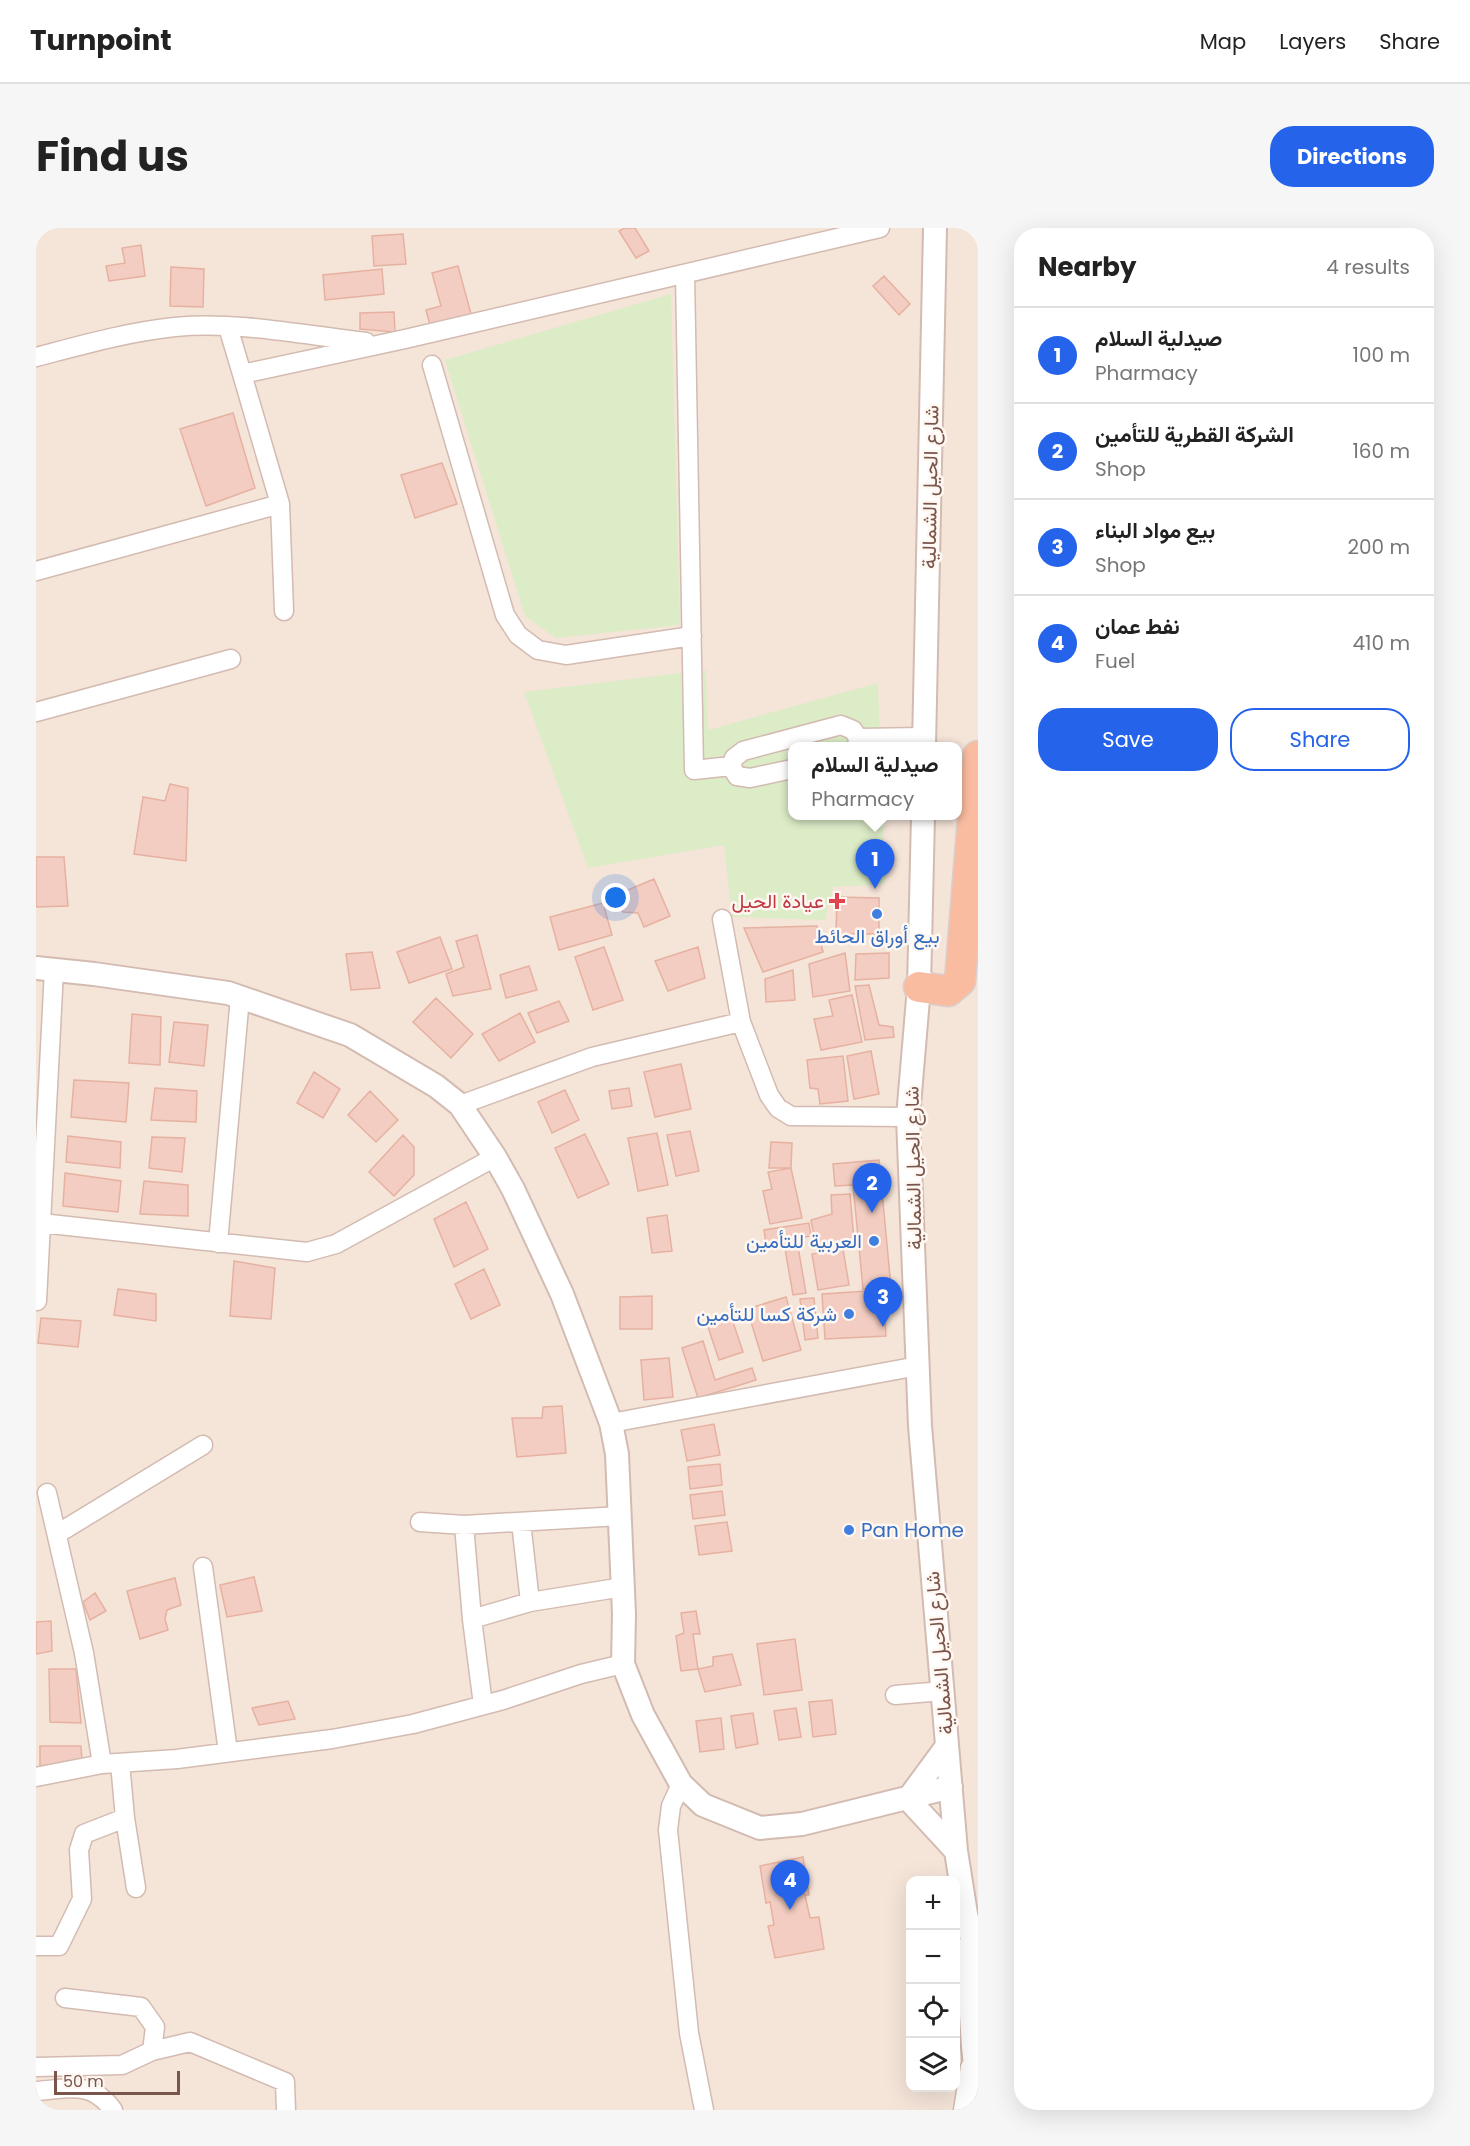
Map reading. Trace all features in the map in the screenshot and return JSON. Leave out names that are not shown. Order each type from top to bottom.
[{"type":"highway","points":[[919,987],[948,991],[960,981],[978,756]]},
{"type":"street","points":[[242,374],[382,344],[880,228]]},
{"type":"street","name":"شارع الحيل الشمالية","points":[[924,742],[935,228]]},
{"type":"street","points":[[685,274],[694,770],[731,766]]},
{"type":"street","points":[[36,357],[128,333],[177,327],[228,327],[382,344]]},
{"type":"street","points":[[228,327],[280,504],[284,612]]},
{"type":"street","points":[[432,364],[505,615],[518,635],[538,650],[566,655],[692,636]]},
{"type":"street","points":[[36,571],[280,504]]},
{"type":"street","points":[[36,712],[231,659]]},
{"type":"street","points":[[731,766],[734,758],[743,751],[841,725],[853,730],[857,742],[924,742]]},
{"type":"street","points":[[731,766],[737,776],[750,778],[788,770]]},
{"type":"street","name":"شارع الحيل الشمالية","points":[[923,820],[919,987],[908,1117],[920,1426],[956,1851],[966,1914],[978,1965]]},
{"type":"street","points":[[722,919],[741,1022],[769,1095],[778,1108],[791,1116],[908,1117]]},
{"type":"street","points":[[37,1301],[41,1223],[45,969],[228,993],[350,1035],[436,1086],[460,1105],[495,1157],[513,1189],[562,1294],[611,1423],[617,1454],[623,1664],[643,1715],[681,1784],[703,1805],[760,1828],[801,1824],[908,1799],[923,1792],[951,1794]]},
{"type":"street","points":[[218,1244],[240,997]]},
{"type":"street","points":[[460,1105],[592,1058],[741,1022]]},
{"type":"street","points":[[41,1223],[307,1252],[336,1244],[495,1157]]},
{"type":"street","points":[[611,1423],[918,1366]]},
{"type":"street","points":[[57,1534],[203,1445]]},
{"type":"street","points":[[47,1493],[125,1818],[136,1888]]},
{"type":"street","points":[[420,1522],[464,1525],[620,1516]]},
{"type":"street","points":[[521,1522],[530,1602]]},
{"type":"street","points":[[464,1525],[472,1619],[483,1705]]},
{"type":"street","points":[[203,1567],[228,1752]]},
{"type":"street","points":[[472,1619],[530,1602],[622,1587]]},
{"type":"street","points":[[36,1777],[111,1764],[332,1739],[413,1724],[581,1674],[623,1664]]},
{"type":"street","points":[[895,1695],[943,1691]]},
{"type":"street","points":[[908,1799],[947,1746]]},
{"type":"street","points":[[681,1784],[671,1806],[668,1830],[689,2033],[704,2110]]},
{"type":"street","points":[[908,1799],[956,1851]]},
{"type":"street","points":[[36,1946],[59,1946],[82,1899],[79,1851],[84,1834],[125,1818]]},
{"type":"street","name":"شارع الحيل الشمالية","points":[[966,1914],[973,2047],[978,2093]]},
{"type":"street","points":[[65,1998],[141,2007],[155,2027],[152,2051]]},
{"type":"street","points":[[36,2067],[122,2065],[152,2051],[190,2042],[285,2082],[286,2110]]},
{"type":"street","points":[[963,2110],[973,2047]]},
{"type":"street","points":[[36,2091],[88,2089],[103,2097],[113,2110]]},
{"type":"shaded area","points":[[36,228],[978,228],[978,2110],[36,2110]]},
{"type":"green space","points":[[671,294],[680,625],[556,638],[525,616],[445,360]]},
{"type":"green space","points":[[706,670],[708,730],[878,683],[880,742],[788,742],[788,820],[883,820],[885,884],[833,887],[825,920],[732,917],[724,845],[588,868],[524,692]]},
{"type":"building","points":[[625,228],[635,228],[649,251],[636,258],[619,231]]},
{"type":"building","points":[[403,234],[406,264],[374,266],[372,236]]},
{"type":"building","points":[[141,245],[145,276],[109,281],[106,266],[125,263],[122,248]]},
{"type":"building","points":[[458,266],[471,314],[430,325],[426,310],[441,306],[432,273]]},
{"type":"building","points":[[171,267],[204,269],[203,307],[170,306]]},
{"type":"building","points":[[382,269],[384,294],[325,300],[323,275]]},
{"type":"building","points":[[884,276],[910,304],[899,315],[873,286]]},
{"type":"building","points":[[394,312],[395,332],[360,329],[360,313]]},
{"type":"building","points":[[233,413],[255,488],[206,506],[180,429]]},
{"type":"building","points":[[442,463],[457,504],[415,518],[401,475]]},
{"type":"building","points":[[170,784],[188,788],[186,861],[134,854],[143,797],[165,801]]},
{"type":"building","points":[[36,857],[64,857],[68,906],[36,907]]},
{"type":"building","points":[[654,879],[670,916],[644,927],[638,913],[623,912],[616,895]]},
{"type":"building","points":[[837,897],[879,898],[879,934],[836,934]]},
{"type":"building","points":[[603,903],[612,935],[559,950],[550,917]]},
{"type":"building","points":[[817,926],[823,952],[763,972],[744,928]]},
{"type":"building","points":[[477,935],[491,989],[453,996],[446,974],[464,967],[456,941]]},
{"type":"building","points":[[440,937],[452,969],[409,983],[397,952]]},
{"type":"building","points":[[604,947],[623,1000],[593,1010],[575,957]]},
{"type":"building","points":[[698,947],[705,978],[668,991],[655,961]]},
{"type":"building","points":[[372,952],[380,988],[351,990],[346,954]]},
{"type":"building","points":[[845,953],[850,991],[813,997],[809,964]]},
{"type":"building","points":[[889,953],[889,978],[855,980],[856,954]]},
{"type":"building","points":[[529,966],[537,990],[506,998],[500,975]]},
{"type":"building","points":[[793,970],[795,1000],[766,1002],[765,979]]},
{"type":"building","points":[[869,985],[879,1025],[893,1027],[894,1037],[865,1040],[855,986]]},
{"type":"building","points":[[852,995],[862,1042],[821,1050],[814,1019],[833,1016],[829,1000]]},
{"type":"building","points":[[436,998],[473,1034],[451,1058],[413,1022]]},
{"type":"building","points":[[559,1001],[569,1021],[537,1033],[528,1013]]},
{"type":"building","points":[[520,1013],[535,1042],[499,1061],[482,1034]]},
{"type":"building","points":[[132,1014],[161,1017],[160,1065],[129,1063]]},
{"type":"building","points":[[174,1022],[208,1025],[204,1066],[169,1062]]},
{"type":"building","points":[[871,1051],[879,1094],[854,1099],[847,1056]]},
{"type":"building","points":[[843,1056],[848,1101],[820,1104],[818,1089],[810,1088],[807,1060]]},
{"type":"building","points":[[681,1064],[691,1109],[655,1117],[644,1072]]},
{"type":"building","points":[[314,1072],[340,1089],[323,1118],[297,1103]]},
{"type":"building","points":[[74,1080],[129,1083],[126,1122],[71,1117]]},
{"type":"building","points":[[155,1088],[197,1091],[196,1122],[151,1120]]},
{"type":"building","points":[[629,1088],[632,1106],[612,1109],[609,1091]]},
{"type":"building","points":[[565,1090],[579,1120],[552,1133],[538,1102]]},
{"type":"building","points":[[370,1091],[398,1120],[376,1142],[348,1115]]},
{"type":"building","points":[[690,1131],[699,1171],[676,1176],[667,1135]]},
{"type":"building","points":[[657,1133],[668,1185],[638,1191],[628,1138]]},
{"type":"building","points":[[585,1134],[609,1184],[578,1198],[555,1148]]},
{"type":"building","points":[[403,1135],[414,1147],[414,1175],[394,1196],[369,1172]]},
{"type":"building","points":[[68,1136],[121,1142],[120,1168],[66,1162]]},
{"type":"building","points":[[152,1137],[185,1138],[182,1172],[149,1168]]},
{"type":"building","points":[[771,1142],[792,1143],[791,1168],[769,1168]]},
{"type":"building","points":[[879,1160],[891,1287],[863,1289],[853,1185],[835,1186],[833,1164]]},
{"type":"building","points":[[791,1168],[802,1218],[770,1224],[763,1191],[772,1189],[768,1172]]},
{"type":"building","points":[[65,1173],[121,1181],[118,1212],[63,1206]]},
{"type":"building","points":[[144,1181],[188,1185],[188,1216],[140,1214]]},
{"type":"building","points":[[850,1194],[854,1240],[816,1246],[811,1220],[832,1214],[831,1195]]},
{"type":"building","points":[[466,1202],[488,1249],[454,1267],[434,1219]]},
{"type":"building","points":[[667,1215],[672,1251],[652,1253],[647,1218]]},
{"type":"building","points":[[809,1223],[811,1236],[766,1244],[764,1230]]},
{"type":"building","points":[[797,1241],[806,1293],[793,1295],[784,1243]]},
{"type":"building","points":[[843,1249],[849,1285],[818,1290],[812,1254]]},
{"type":"building","points":[[234,1261],[275,1268],[271,1319],[230,1316]]},
{"type":"building","points":[[484,1269],[500,1305],[471,1319],[455,1284]]},
{"type":"building","points":[[118,1289],[156,1294],[156,1321],[114,1315]]},
{"type":"building","points":[[883,1290],[886,1336],[825,1339],[822,1294]]},
{"type":"building","points":[[652,1296],[652,1329],[620,1329],[620,1297]]},
{"type":"building","points":[[786,1297],[801,1350],[763,1361],[747,1309]]},
{"type":"building","points":[[814,1298],[818,1338],[805,1340],[800,1299]]},
{"type":"building","points":[[731,1316],[743,1352],[719,1360],[707,1324]]},
{"type":"building","points":[[41,1318],[81,1321],[78,1347],[38,1343]]},
{"type":"building","points":[[703,1341],[715,1380],[752,1368],[756,1380],[698,1398],[682,1348]]},
{"type":"building","points":[[669,1358],[673,1397],[644,1400],[641,1360]]},
{"type":"building","points":[[562,1406],[566,1453],[517,1457],[512,1418],[542,1418],[543,1407]]},
{"type":"building","points":[[714,1424],[720,1455],[687,1461],[681,1430]]},
{"type":"building","points":[[720,1464],[722,1485],[690,1489],[688,1467]]},
{"type":"building","points":[[722,1491],[725,1515],[693,1519],[690,1495]]},
{"type":"building","points":[[727,1522],[732,1551],[699,1555],[695,1526]]},
{"type":"building","points":[[254,1577],[262,1611],[227,1617],[220,1585]]},
{"type":"building","points":[[175,1578],[181,1605],[167,1610],[165,1619],[168,1630],[140,1639],[127,1591]]},
{"type":"building","points":[[95,1593],[106,1611],[90,1620],[83,1602]]},
{"type":"building","points":[[696,1611],[700,1634],[693,1634],[698,1669],[681,1671],[676,1636],[684,1633],[681,1613]]},
{"type":"building","points":[[51,1621],[52,1651],[36,1654],[36,1622]]},
{"type":"building","points":[[795,1639],[802,1690],[764,1695],[757,1644]]},
{"type":"building","points":[[732,1654],[741,1685],[705,1692],[698,1669],[713,1666],[713,1657]]},
{"type":"building","points":[[49,1669],[76,1669],[81,1723],[50,1722]]},
{"type":"building","points":[[832,1700],[836,1734],[813,1737],[809,1702]]},
{"type":"building","points":[[288,1701],[295,1719],[259,1725],[252,1708]]},
{"type":"building","points":[[796,1708],[801,1737],[779,1740],[774,1711]]},
{"type":"building","points":[[753,1713],[758,1744],[736,1748],[731,1716]]},
{"type":"building","points":[[721,1718],[724,1749],[700,1752],[696,1721]]},
{"type":"building","points":[[40,1746],[81,1746],[82,1760],[40,1766]]},
{"type":"building","points":[[803,1857],[809,1895],[805,1895],[810,1918],[819,1917],[824,1949],[775,1958],[768,1926],[774,1925],[770,1902],[766,1903],[760,1866]]},
{"type":"place","name":"صيدلية السلام","points":[[875,889]]},
{"type":"place","name":"عيادة الحيل","points":[[837,901]]},
{"type":"place","name":"بيع أوراق الحائط","points":[[877,914]]},
{"type":"place","name":"الشركة القطرية للتأمين","points":[[872,1213]]},
{"type":"place","name":"العربية للتأمين","points":[[874,1241]]},
{"type":"place","name":"شركة كسا للتأمين","points":[[849,1314]]},
{"type":"place","name":"بيع مواد البناء","points":[[883,1327]]},
{"type":"place","name":"Pan Home","points":[[849,1530]]},
{"type":"place","name":"نفط عمان","points":[[790,1910]]}]
